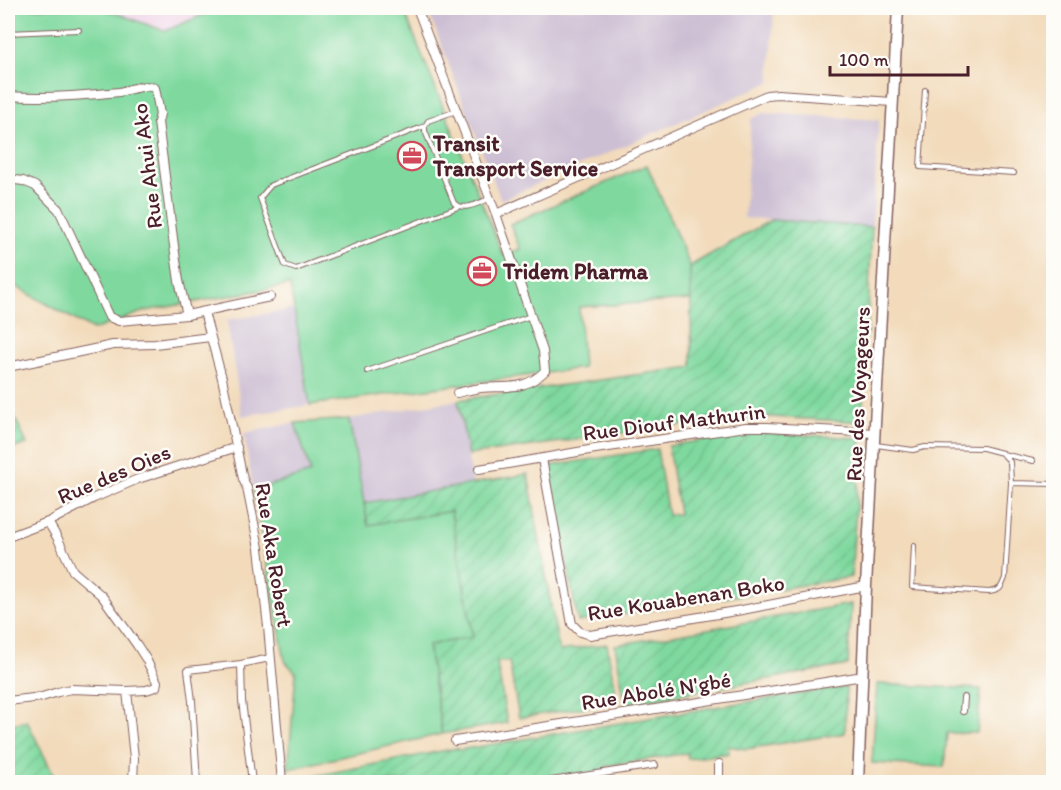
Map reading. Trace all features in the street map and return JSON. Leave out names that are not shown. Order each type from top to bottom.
[{"type":"street","points":[[417,8],[496,214],[543,351],[545,371],[536,380],[525,385],[478,388],[457,393]]},
{"type":"street","name":"Rue des Voyageurs","points":[[858,783],[866,586],[898,8]]},
{"type":"street","name":"Rue Ahui Ako","points":[[8,96],[43,98],[96,95],[150,85],[155,88],[160,114],[158,122],[174,246],[187,315]]},
{"type":"street","points":[[496,214],[767,95],[892,102]]},
{"type":"street","points":[[8,179],[35,186],[59,210],[109,317],[119,321],[187,315],[270,297]]},
{"type":"street","name":"Rue Aka Robert","points":[[204,312],[226,397],[259,548],[282,783]]},
{"type":"street","points":[[8,367],[113,345],[155,344],[210,337]]},
{"type":"street","name":"Rue Diouf Mathurin","points":[[479,469],[746,427],[875,433]]},
{"type":"street","name":"Rue des Oies","points":[[8,537],[48,522],[94,498],[138,479],[237,447]]},
{"type":"street","name":"Rue Kouabenan Boko","points":[[542,459],[572,624],[580,632],[591,634],[742,610],[866,586]]},
{"type":"street","points":[[8,701],[42,697],[71,689],[127,691],[156,687],[157,682],[137,645],[102,596],[73,572],[48,522]]},
{"type":"street","points":[[196,783],[192,701],[188,670],[270,658]]},
{"type":"street","points":[[241,664],[242,701],[252,783]]},
{"type":"street","name":"Rue Abolé N'gbé","points":[[455,741],[863,676]]},
{"type":"street","points":[[127,691],[134,758],[133,783]]},
{"type":"street","points":[[963,711],[964,698]]},
{"type":"street","points":[[719,764],[719,783]]},
{"type":"street","points":[[545,783],[655,765]]},
{"type":"lane","points":[[8,33],[79,30]]},
{"type":"lane","points":[[925,90],[920,166],[1014,173]]},
{"type":"lane","points":[[456,111],[428,121],[425,132],[454,204],[458,207]]},
{"type":"lane","points":[[425,126],[271,185],[264,191],[260,198],[285,265],[296,268],[458,207],[464,208],[490,199]]},
{"type":"lane","points":[[367,371],[532,316]]},
{"type":"lane","points":[[875,445],[913,450],[925,447],[983,448],[1033,461]]},
{"type":"lane","points":[[914,546],[912,587],[989,592],[997,591],[1002,587],[1005,578],[1011,483],[1010,462],[1002,453]]},
{"type":"lane","points":[[1011,483],[1053,484]]},
{"type":"shaded area","points":[[102,8],[219,8],[165,31]]},
{"type":"shaded area","points":[[427,8],[774,8],[770,82],[501,200]]},
{"type":"shaded area","points":[[763,113],[879,120],[872,227],[744,218],[751,119]]},
{"type":"shaded area","points":[[294,309],[310,405],[242,416],[227,320]]},
{"type":"shaded area","points":[[458,400],[473,484],[447,488],[368,525],[349,419]]},
{"type":"shaded area","points":[[295,423],[312,473],[253,490],[244,433]]},
{"type":"green space","points":[[8,8],[102,8],[165,31],[219,8],[403,8],[503,255],[520,249],[510,224],[647,165],[690,266],[691,300],[579,307],[583,368],[310,405],[290,285],[145,311],[93,330],[8,282]]},
{"type":"green space","points":[[771,220],[872,227],[867,334],[863,339],[862,367],[865,367],[862,422],[752,416],[468,455],[458,400],[692,367],[690,266]]},
{"type":"green space","points":[[8,402],[27,444],[8,450]]},
{"type":"green space","points":[[349,419],[368,525],[451,511],[473,638],[428,645],[442,734],[288,769],[296,673],[285,661],[253,490],[311,473],[295,423]]},
{"type":"green space","points":[[749,432],[861,438],[851,577],[578,622],[548,466],[657,449],[668,515],[679,514],[668,446]]},
{"type":"green space","points":[[528,474],[559,651],[607,644],[617,702],[519,718],[509,661],[497,662],[507,723],[442,734],[428,645],[473,637],[451,511],[368,525],[364,503]]},
{"type":"green space","points":[[851,604],[848,665],[625,704],[615,645]]},
{"type":"green space","points":[[877,684],[981,689],[977,733],[947,733],[944,767],[872,763]]},
{"type":"green space","points":[[846,687],[845,733],[746,749],[728,746],[729,753],[688,759],[687,753],[606,766],[606,770],[537,782],[288,782],[457,748],[458,750]]},
{"type":"green space","points":[[27,721],[57,782],[8,782],[8,725]]},
{"type":"place","name":"Transit Transport Service","points":[[412,156]]},
{"type":"place","name":"Tridem Pharma","points":[[482,271]]}]
